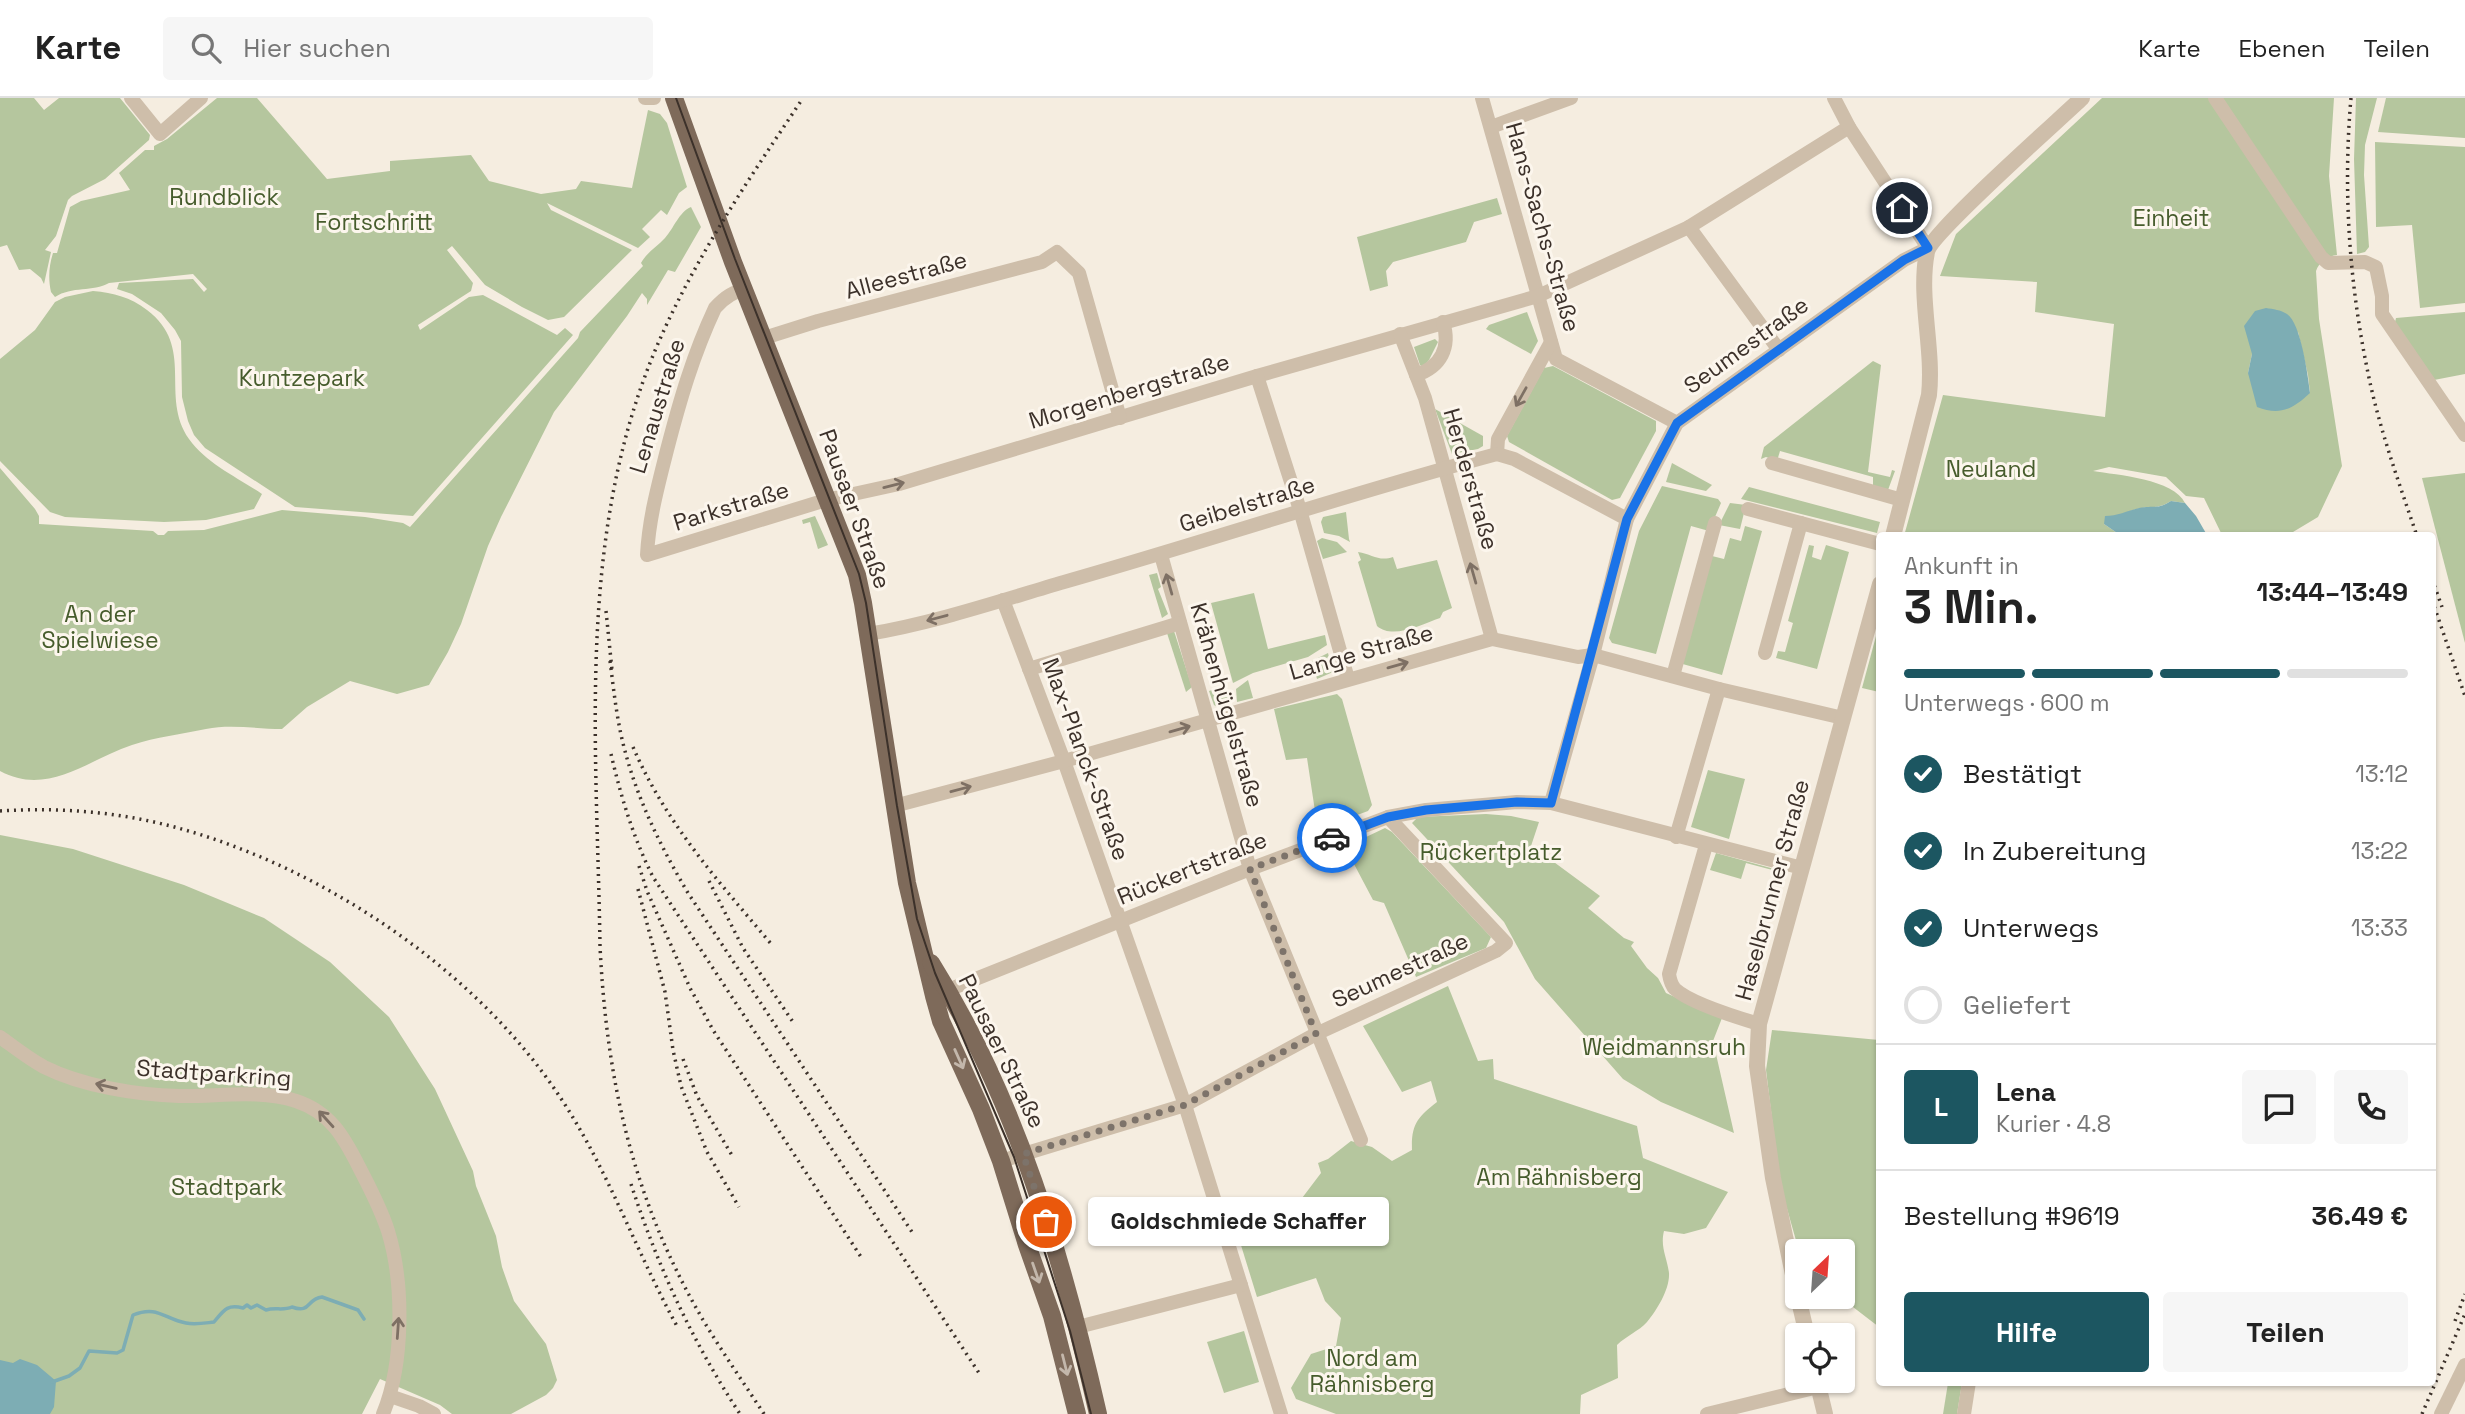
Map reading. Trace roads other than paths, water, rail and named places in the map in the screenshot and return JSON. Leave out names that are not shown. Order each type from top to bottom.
[{"type":"main road","name":"Pausaer Straße","points":[[674,98],[733,262],[857,575],[907,883],[925,954],[941,993],[941,1021],[1002,1161],[1052,1317],[1077,1414]]},
{"type":"main road","name":"Pausaer Straße","points":[[941,993],[961,1012],[1023,1154],[1078,1327],[1098,1414]]},
{"type":"street","points":[[131,98],[160,134],[201,98]]},
{"type":"street","points":[[645,98],[653,98]]},
{"type":"street","name":"Hans-Sachs-Straße","points":[[1482,98],[1556,359],[1677,423]]},
{"type":"street","points":[[1491,127],[1571,98]]},
{"type":"street","points":[[1834,98],[1849,127],[1928,248],[1924,274],[1931,372],[1925,412],[1894,532]]},
{"type":"street","name":"Seumestraße","points":[[1551,803],[1627,519],[1677,423],[1904,260],[1928,248],[1959,214],[2082,98]]},
{"type":"street","points":[[2215,98],[2321,257],[2328,263],[2365,262],[2376,267],[2382,296],[2382,314],[2465,435]]},
{"type":"street","name":"Morgenbergstraße","points":[[828,500],[899,484],[1400,334],[1538,296],[1689,227],[1849,127]]},
{"type":"street","points":[[1689,227],[1779,350]]},
{"type":"street","name":"Alleestraße","points":[[764,338],[1042,262],[1057,252],[1079,273],[1120,418]]},
{"type":"street","name":"Lenaustraße","points":[[647,555],[655,493],[687,375],[715,308],[722,300],[745,290]]},
{"type":"street","points":[[1416,375],[1429,371],[1443,354],[1448,337],[1443,322]]},
{"type":"street","name":"Herderstraße","points":[[1400,334],[1425,398],[1492,639]]},
{"type":"street","points":[[1552,342],[1498,439],[1497,454],[1507,456],[1627,519]]},
{"type":"street","points":[[1258,376],[1300,510],[1348,679]]},
{"type":"street","name":"Geibelstraße","points":[[868,634],[891,631],[1161,555],[1300,510],[1497,454]]},
{"type":"street","points":[[1772,463],[1902,500]]},
{"type":"street","name":"Parkstraße","points":[[647,555],[828,500]]},
{"type":"street","points":[[1748,509],[1876,543]]},
{"type":"street","points":[[1673,676],[1715,523]]},
{"type":"street","points":[[1765,653],[1801,523]]},
{"type":"street","name":"Krähenhügelstraße","points":[[1161,555],[1250,869],[1361,1140]]},
{"type":"street","name":"Haselbrunner Straße","points":[[1786,1239],[1773,1178],[1757,1066],[1759,1024],[1876,598]]},
{"type":"street","name":"Max-Planck-Straße","points":[[1003,600],[1064,761],[1185,1105],[1282,1414]]},
{"type":"street","points":[[1029,668],[1180,623]]},
{"type":"street","name":"Lange Straße","points":[[894,806],[1208,721],[1492,639],[1578,657],[1593,654],[1719,689],[1843,718]]},
{"type":"street","points":[[1676,837],[1719,689]]},
{"type":"street","name":"Rückertstraße","points":[[941,993],[1250,869],[1388,817],[1426,810],[1504,803],[1551,803],[1801,869]]},
{"type":"street","name":"Seumestraße","points":[[1002,1161],[1185,1105],[1316,1034],[1496,951],[1506,943],[1388,817]]},
{"type":"street","points":[[1706,845],[1669,974],[1670,982],[1676,990],[1733,1016],[1759,1024]]},
{"type":"street","name":"Stadtparkring","points":[[0,1037],[44,1067],[111,1087],[179,1096],[280,1097],[320,1110],[345,1140],[375,1199],[388,1231],[396,1268],[399,1317],[390,1396],[383,1414]]},
{"type":"street","points":[[1078,1327],[1241,1285]]},
{"type":"street","points":[[2441,1414],[2465,1365]]},
{"type":"street","points":[[1964,1414],[1968,1386]]},
{"type":"street","points":[[1707,1414],[1785,1393]]},
{"type":"street","points":[[1820,1393],[1825,1414]]},
{"type":"street","points":[[390,1396],[434,1414]]},
{"type":"water","points":[[2266,308],[2287,314],[2292,319],[2300,338],[2309,385],[2310,393],[2304,399],[2279,411],[2257,407],[2248,373],[2252,354],[2244,326],[2255,311]]},
{"type":"water","points":[[2171,501],[2185,503],[2205,532],[2116,532],[2104,524],[2105,516]]},
{"type":"water","points":[[20,1359],[37,1365],[56,1381],[54,1407],[50,1414],[0,1414],[0,1360],[13,1363]]},
{"type":"waterway","points":[[52,1382],[69,1376],[80,1368],[89,1351],[117,1353],[123,1350],[133,1315],[142,1312],[155,1312],[189,1324],[200,1324],[214,1322],[229,1308],[243,1308],[247,1305],[251,1308],[257,1305],[266,1310],[292,1307],[302,1309],[322,1297],[358,1310],[364,1319]]},
{"type":"tram line","points":[[676,98],[735,259],[859,574],[917,919],[935,973],[1014,1157],[1070,1331],[1091,1414]]},
{"type":"railway","points":[[764,1414],[688,1293],[650,1209],[624,1124],[608,1037],[600,946],[595,715],[597,638],[603,562],[614,486],[633,412],[660,339],[708,246],[803,98]]},
{"type":"railway","points":[[2351,98],[2349,234],[2361,335],[2383,431],[2416,532]]},
{"type":"railway","points":[[2436,590],[2442,607]]},
{"type":"railway","points":[[606,611],[612,670]]},
{"type":"railway","points":[[2436,612],[2465,696]]},
{"type":"railway","points":[[610,661],[620,729],[630,770],[669,859],[688,893],[912,1232]]},
{"type":"railway","points":[[633,747],[661,802],[695,852],[772,945]]},
{"type":"railway","points":[[611,754],[628,817],[653,877],[981,1376]]},
{"type":"railway","points":[[0,811],[67,810],[112,815],[178,828],[233,846],[287,869],[341,897],[392,930],[441,967],[485,1007],[525,1051],[560,1097],[593,1153],[678,1328]]},
{"type":"railway","points":[[639,866],[647,891],[690,988],[713,1030],[863,1260]]},
{"type":"railway","points":[[709,881],[743,948],[795,1025]]},
{"type":"railway","points":[[638,889],[665,992],[681,1086],[707,1152],[739,1207]]},
{"type":"railway","points":[[683,1059],[697,1096],[733,1157]]},
{"type":"railway","points":[[631,1184],[678,1303],[740,1414]]},
{"type":"railway","points":[[2455,1321],[2465,1294]]},
{"type":"railway","points":[[2436,1381],[2465,1314]]},
{"type":"railway","points":[[2422,1414],[2434,1386]]},
{"type":"place","name":"Goldschmiede Schaffer","points":[[1046,1222]]},
{"type":"park label","name":"Rundblick","points":[[224,197]]},
{"type":"park label","name":"Einheit","points":[[2171,218]]},
{"type":"park label","name":"Fortschritt","points":[[374,222]]},
{"type":"park label","name":"Kuntzepark","points":[[302,378]]},
{"type":"park label","name":"Neuland","points":[[1991,469]]},
{"type":"park label","name":"An der Spielwiese","points":[[100,627]]},
{"type":"park label","name":"Rückertplatz","points":[[1491,852]]},
{"type":"park label","name":"Weidmannsruh","points":[[1664,1047]]},
{"type":"park label","name":"Am Rähnisberg","points":[[1559,1177]]},
{"type":"park label","name":"Stadtpark","points":[[227,1187]]},
{"type":"park label","name":"Nord am Rähnisberg","points":[[1372,1371]]}]
